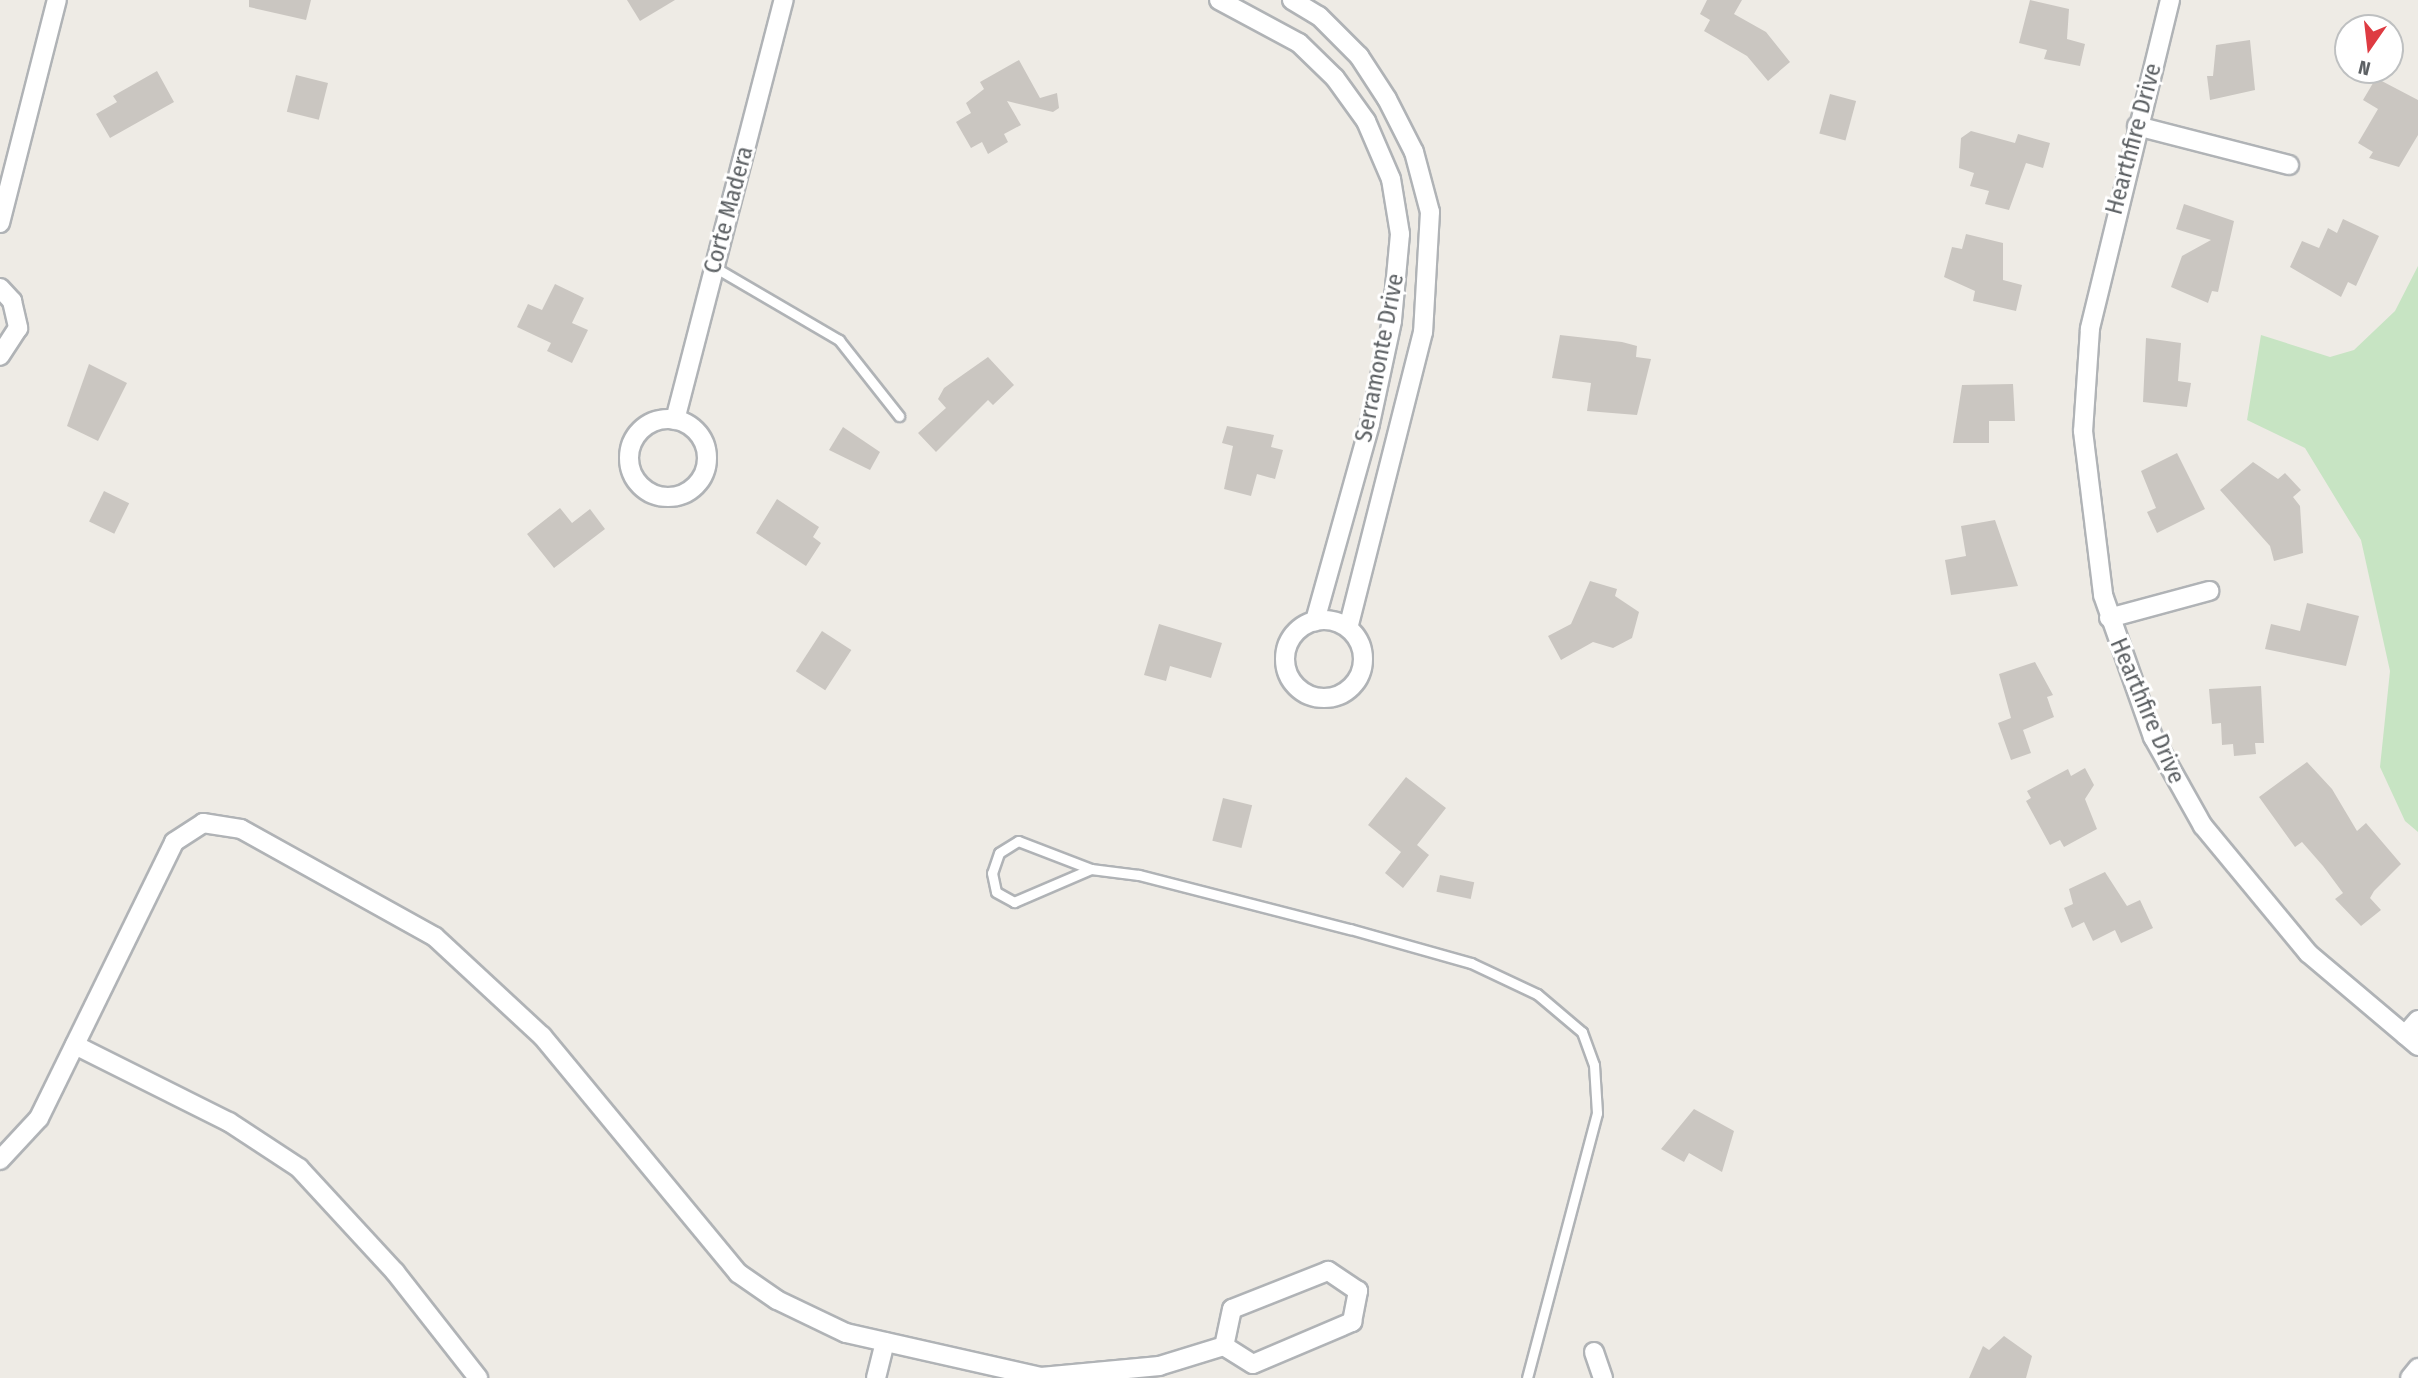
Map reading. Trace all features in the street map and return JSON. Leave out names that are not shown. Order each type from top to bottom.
[{"type":"street","points":[[0,223],[57,0]]},
{"type":"street","name":"Corte Madera","points":[[675,420],[784,0]]},
{"type":"street","name":"Serramonte Drive","points":[[1219,0],[1299,43],[1335,78],[1377,148],[1391,179],[1400,234],[1392,321],[1372,412],[1315,621]]},
{"type":"street","name":"Serramonte Drive","points":[[1293,0],[1319,16],[1359,56],[1406,136],[1429,203],[1432,246],[1423,332],[1348,628]]},
{"type":"street","name":"Hearthfire Drive","points":[[2170,0],[2101,267],[2086,367],[2087,494],[2109,618],[2153,737],[2225,857],[2308,953],[2412,1040]]},
{"type":"street","points":[[2137,126],[2289,165]]},
{"type":"street","points":[[1377,148],[1406,136]]},
{"type":"street","points":[[0,288],[12,301],[18,328],[0,356]]},
{"type":"street","points":[[1372,412],[1401,419]]},
{"type":"street","points":[[675,420],[701,437],[707,461],[688,491],[664,496],[641,486],[629,449],[644,427],[675,420]]},
{"type":"street","points":[[2109,618],[2209,591]]},
{"type":"street","points":[[1315,621],[1348,628],[1363,649],[1360,675],[1342,694],[1316,697],[1294,684],[1285,659],[1293,635],[1315,621]]},
{"type":"street","points":[[0,1160],[39,1118],[174,842],[203,823],[241,829],[435,937],[542,1036],[738,1273],[846,1333],[1041,1377],[1160,1367],[1224,1346],[1253,1364],[1352,1322],[1358,1291],[1328,1271],[1232,1309],[1224,1346]]},
{"type":"street","points":[[2412,1040],[2418,1020]]},
{"type":"street","points":[[75,1045],[229,1122],[299,1168],[394,1272],[478,1378]]},
{"type":"street","points":[[876,1378],[885,1342]]},
{"type":"street","points":[[1594,1352],[1603,1378]]},
{"type":"street","points":[[2410,1378],[2418,1368]]},
{"type":"lane","points":[[715,267],[839,340],[899,416]]},
{"type":"lane","points":[[1091,869],[1014,902],[996,892],[992,873],[999,853],[1018,841],[1091,869],[1139,875],[1471,963],[1537,994],[1582,1032],[1594,1065],[1597,1113],[1527,1378]]},
{"type":"green space","points":[[2418,266],[2418,832],[2405,821],[2380,767],[2390,671],[2361,540],[2305,448],[2247,420],[2261,335],[2330,357],[2354,350],[2395,311]]},
{"type":"building","points":[[249,0],[311,0],[306,20],[249,7]]},
{"type":"building","points":[[627,0],[675,0],[640,21]]},
{"type":"building","points":[[1707,0],[1742,0],[1734,14],[1766,32],[1790,62],[1768,81],[1747,56],[1704,31],[1710,20],[1700,14]]},
{"type":"building","points":[[2030,0],[2069,9],[2067,39],[2085,44],[2080,66],[2044,59],[2047,50],[2019,43]]},
{"type":"building","points":[[2250,40],[2255,90],[2210,100],[2207,76],[2213,76],[2216,45]]},
{"type":"building","points":[[1019,60],[1040,98],[1057,93],[1059,108],[1053,112],[1007,101],[1021,125],[1004,134],[1008,142],[988,154],[982,142],[971,148],[956,122],[971,113],[966,103],[984,89],[980,82]]},
{"type":"building","points":[[157,71],[174,102],[110,138],[96,114],[117,102],[113,96]]},
{"type":"building","points":[[296,75],[328,83],[319,120],[287,112]]},
{"type":"building","points":[[2372,84],[2387,84],[2418,100],[2418,135],[2399,167],[2369,158],[2373,152],[2358,143],[2378,109],[2363,100]]},
{"type":"building","points":[[1830,94],[1856,101],[1845,141],[1819,134]]},
{"type":"building","points":[[1971,131],[2015,143],[2018,134],[2050,143],[2043,168],[2026,163],[2009,210],[1985,204],[1989,191],[1970,186],[1974,173],[1959,168],[1961,138]]},
{"type":"building","points":[[2184,204],[2234,221],[2218,292],[2212,291],[2208,303],[2171,287],[2182,256],[2211,240],[2176,229]]},
{"type":"building","points":[[2343,219],[2379,236],[2356,286],[2348,282],[2341,297],[2290,267],[2302,241],[2319,248],[2328,228],[2337,233]]},
{"type":"building","points":[[1966,234],[2003,243],[2003,280],[2022,285],[2016,311],[1973,301],[1975,291],[1944,277],[1952,247],[1962,249]]},
{"type":"building","points":[[555,284],[584,298],[572,323],[588,330],[572,363],[547,351],[551,343],[517,327],[528,304],[542,310]]},
{"type":"building","points":[[1560,335],[1622,342],[1637,346],[1636,357],[1651,359],[1637,415],[1587,411],[1591,383],[1552,378]]},
{"type":"building","points":[[2146,338],[2181,343],[2178,381],[2191,383],[2187,407],[2143,402]]},
{"type":"building","points":[[988,357],[1014,385],[993,405],[988,400],[936,452],[918,433],[946,408],[938,399],[944,388]]},
{"type":"building","points":[[89,364],[127,383],[98,441],[67,426]]},
{"type":"building","points":[[2013,384],[2015,421],[1989,421],[1989,443],[1953,443],[1962,385]]},
{"type":"building","points":[[1227,426],[1274,435],[1271,447],[1283,450],[1275,479],[1257,474],[1251,496],[1224,489],[1233,446],[1222,443]]},
{"type":"building","points":[[843,427],[880,452],[870,470],[829,450]]},
{"type":"building","points":[[2177,453],[2205,509],[2157,533],[2147,512],[2156,508],[2141,471]]},
{"type":"building","points":[[2253,462],[2278,479],[2285,473],[2301,490],[2293,497],[2300,506],[2303,553],[2274,561],[2270,546],[2220,490]]},
{"type":"building","points":[[104,491],[129,503],[114,534],[89,522]]},
{"type":"building","points":[[777,499],[819,527],[813,537],[821,543],[806,566],[756,533]]},
{"type":"building","points":[[560,508],[572,523],[590,509],[605,529],[554,568],[527,534]]},
{"type":"building","points":[[1995,520],[2018,586],[1951,595],[1945,560],[1966,556],[1961,526]]},
{"type":"building","points":[[1590,581],[1617,589],[1615,596],[1639,612],[1632,638],[1613,648],[1593,642],[1561,660],[1548,636],[1571,624]]},
{"type":"building","points":[[2307,603],[2359,616],[2346,666],[2265,649],[2271,624],[2300,631]]},
{"type":"building","points":[[1159,624],[1222,643],[1211,678],[1170,666],[1166,681],[1144,675]]},
{"type":"building","points":[[822,631],[851,650],[825,690],[796,671]]},
{"type":"building","points":[[2035,662],[2053,695],[2047,697],[2054,717],[2023,730],[2031,753],[2011,760],[1998,723],[2011,718],[1999,674]]},
{"type":"building","points":[[2261,686],[2264,743],[2255,743],[2256,754],[2234,756],[2233,744],[2222,745],[2221,723],[2212,724],[2209,689]]},
{"type":"building","points":[[2307,762],[2332,789],[2357,831],[2366,823],[2401,864],[2370,898],[2381,910],[2361,926],[2335,899],[2343,893],[2323,866],[2302,842],[2295,847],[2259,797]]},
{"type":"building","points":[[2085,768],[2094,785],[2085,799],[2097,829],[2064,847],[2060,840],[2050,845],[2026,801],[2031,798],[2027,791],[2068,769],[2071,776]]},
{"type":"building","points":[[1406,777],[1446,808],[1417,845],[1429,855],[1403,888],[1385,873],[1401,852],[1368,825]]},
{"type":"building","points":[[1223,798],[1252,805],[1241,848],[1212,841]]},
{"type":"building","points":[[2105,872],[2127,906],[2140,900],[2153,928],[2121,943],[2115,930],[2093,941],[2084,922],[2072,928],[2064,908],[2073,904],[2069,889]]},
{"type":"building","points":[[1440,875],[1474,882],[1471,899],[1436,892]]},
{"type":"building","points":[[1694,1109],[1734,1131],[1722,1172],[1689,1153],[1684,1162],[1661,1149]]},
{"type":"building","points":[[2004,1336],[2032,1356],[2026,1378],[1969,1378],[1983,1346],[1989,1350]]}]
